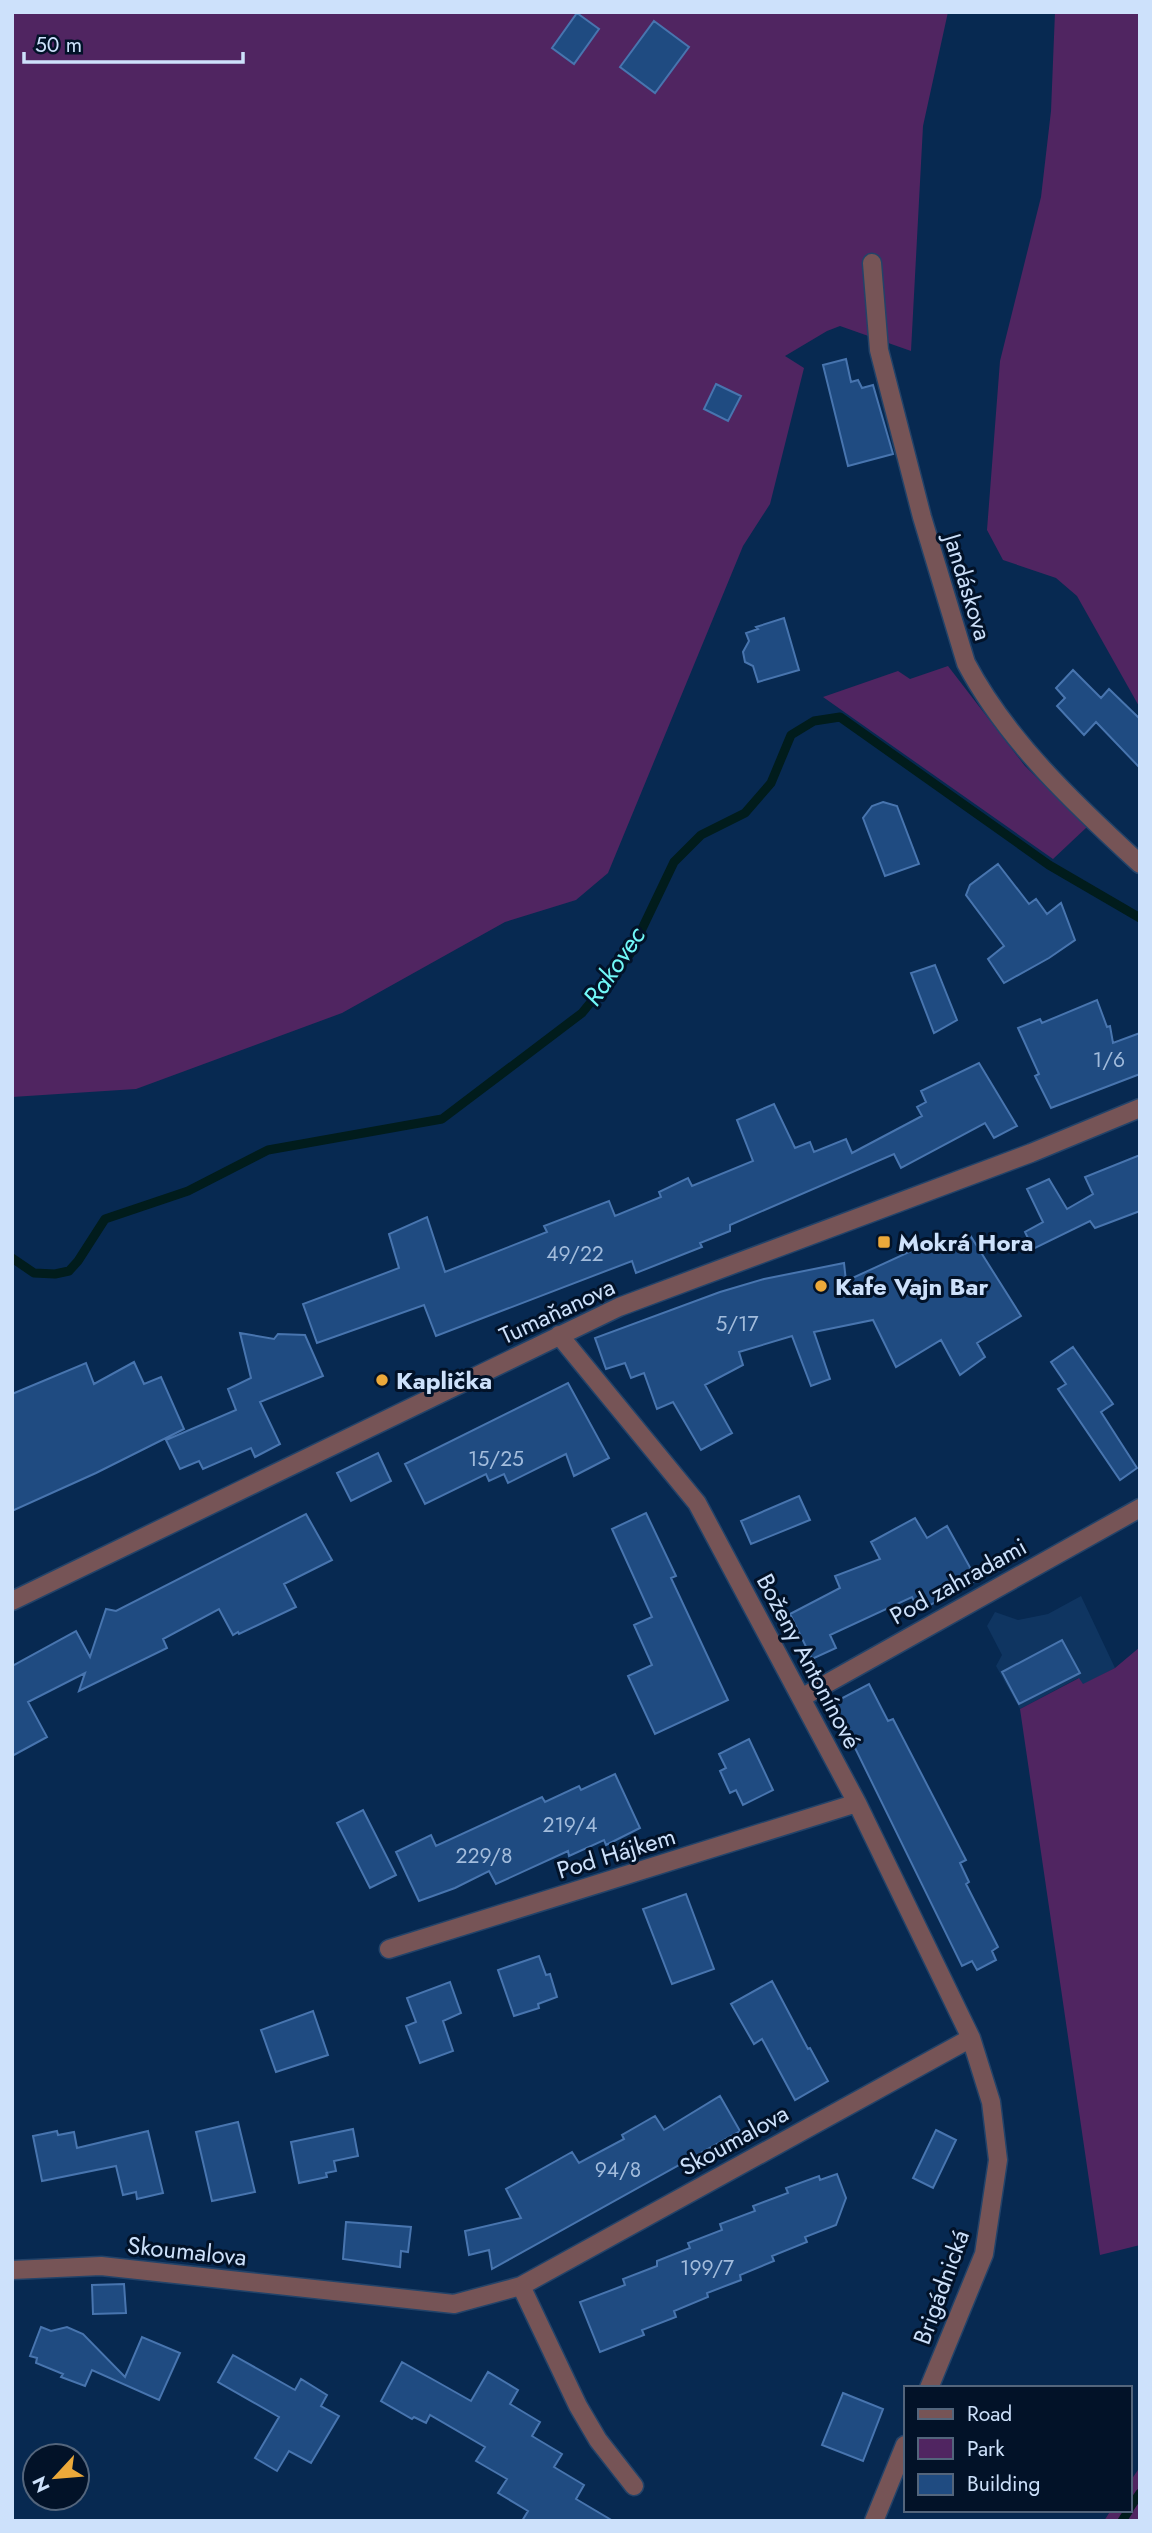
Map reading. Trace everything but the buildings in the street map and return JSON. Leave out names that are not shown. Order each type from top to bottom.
[{"type":"street","name":"Jandáskova","points":[[872,263],[879,350],[922,517],[966,663],[1020,744],[1140,864]]},
{"type":"street","name":"Tumaňanova","points":[[12,1601],[620,1307],[1031,1153],[1140,1108]]},
{"type":"street","name":"Boženy Antonínové","points":[[559,1335],[697,1503],[856,1803],[971,2038]]},
{"type":"street","name":"Pod zahradami","points":[[801,1698],[1140,1508]]},
{"type":"street","name":"Pod Hájkem","points":[[389,1949],[856,1803]]},
{"type":"street","name":"Skoumalova","points":[[12,2270],[101,2266],[454,2304],[521,2286],[971,2038]]},
{"type":"street","name":"Brigádnická","points":[[930,2386],[984,2254],[998,2160],[991,2102],[971,2038]]},
{"type":"street","points":[[521,2286],[578,2406],[598,2440],[634,2486]]},
{"type":"street","points":[[874,2521],[904,2447]]},
{"type":"shaded area","points":[[1081,1596],[1115,1668],[1083,1685],[1078,1678],[1020,1709],[996,1666],[1002,1655],[987,1626],[995,1612],[1018,1620],[1048,1614]]},
{"type":"green space","points":[[12,12],[948,12],[923,126],[911,351],[840,326],[785,356],[804,368],[770,504],[743,546],[608,873],[576,900],[505,922],[342,1013],[136,1089],[12,1097]]},
{"type":"green space","points":[[1055,12],[1140,12],[1140,708],[1077,596],[1056,578],[1003,560],[987,530],[1000,361],[1041,197],[1051,111]]},
{"type":"green space","points":[[948,666],[1025,766],[1087,827],[1053,859],[823,697],[898,671],[910,679]]},
{"type":"green space","points":[[1140,1647],[1140,2245],[1100,2255],[1020,1709],[1079,1678],[1083,1684],[1115,1668]]},
{"type":"green space","points":[[1140,2467],[1140,2521],[1104,2521],[1110,2512],[1131,2512],[1131,2480]]},
{"type":"waterway","name":"Rakovec","points":[[12,1258],[34,1273],[55,1274],[69,1271],[105,1219],[188,1191],[268,1150],[442,1119],[582,1013],[630,954],[674,862],[701,835],[745,813],[771,783],[791,735],[814,721],[840,717],[1049,865],[1140,918]]},
{"type":"waterway","points":[[1131,2506],[1140,2493]]},
{"type":"waterway","points":[[1122,2521],[1128,2512]]},
{"type":"place","name":"Mokrá Hora","points":[[884,1242]]},
{"type":"place","name":"Kafe Vajn Bar","points":[[821,1286]]},
{"type":"place","name":"Kaplička","points":[[382,1380]]}]
